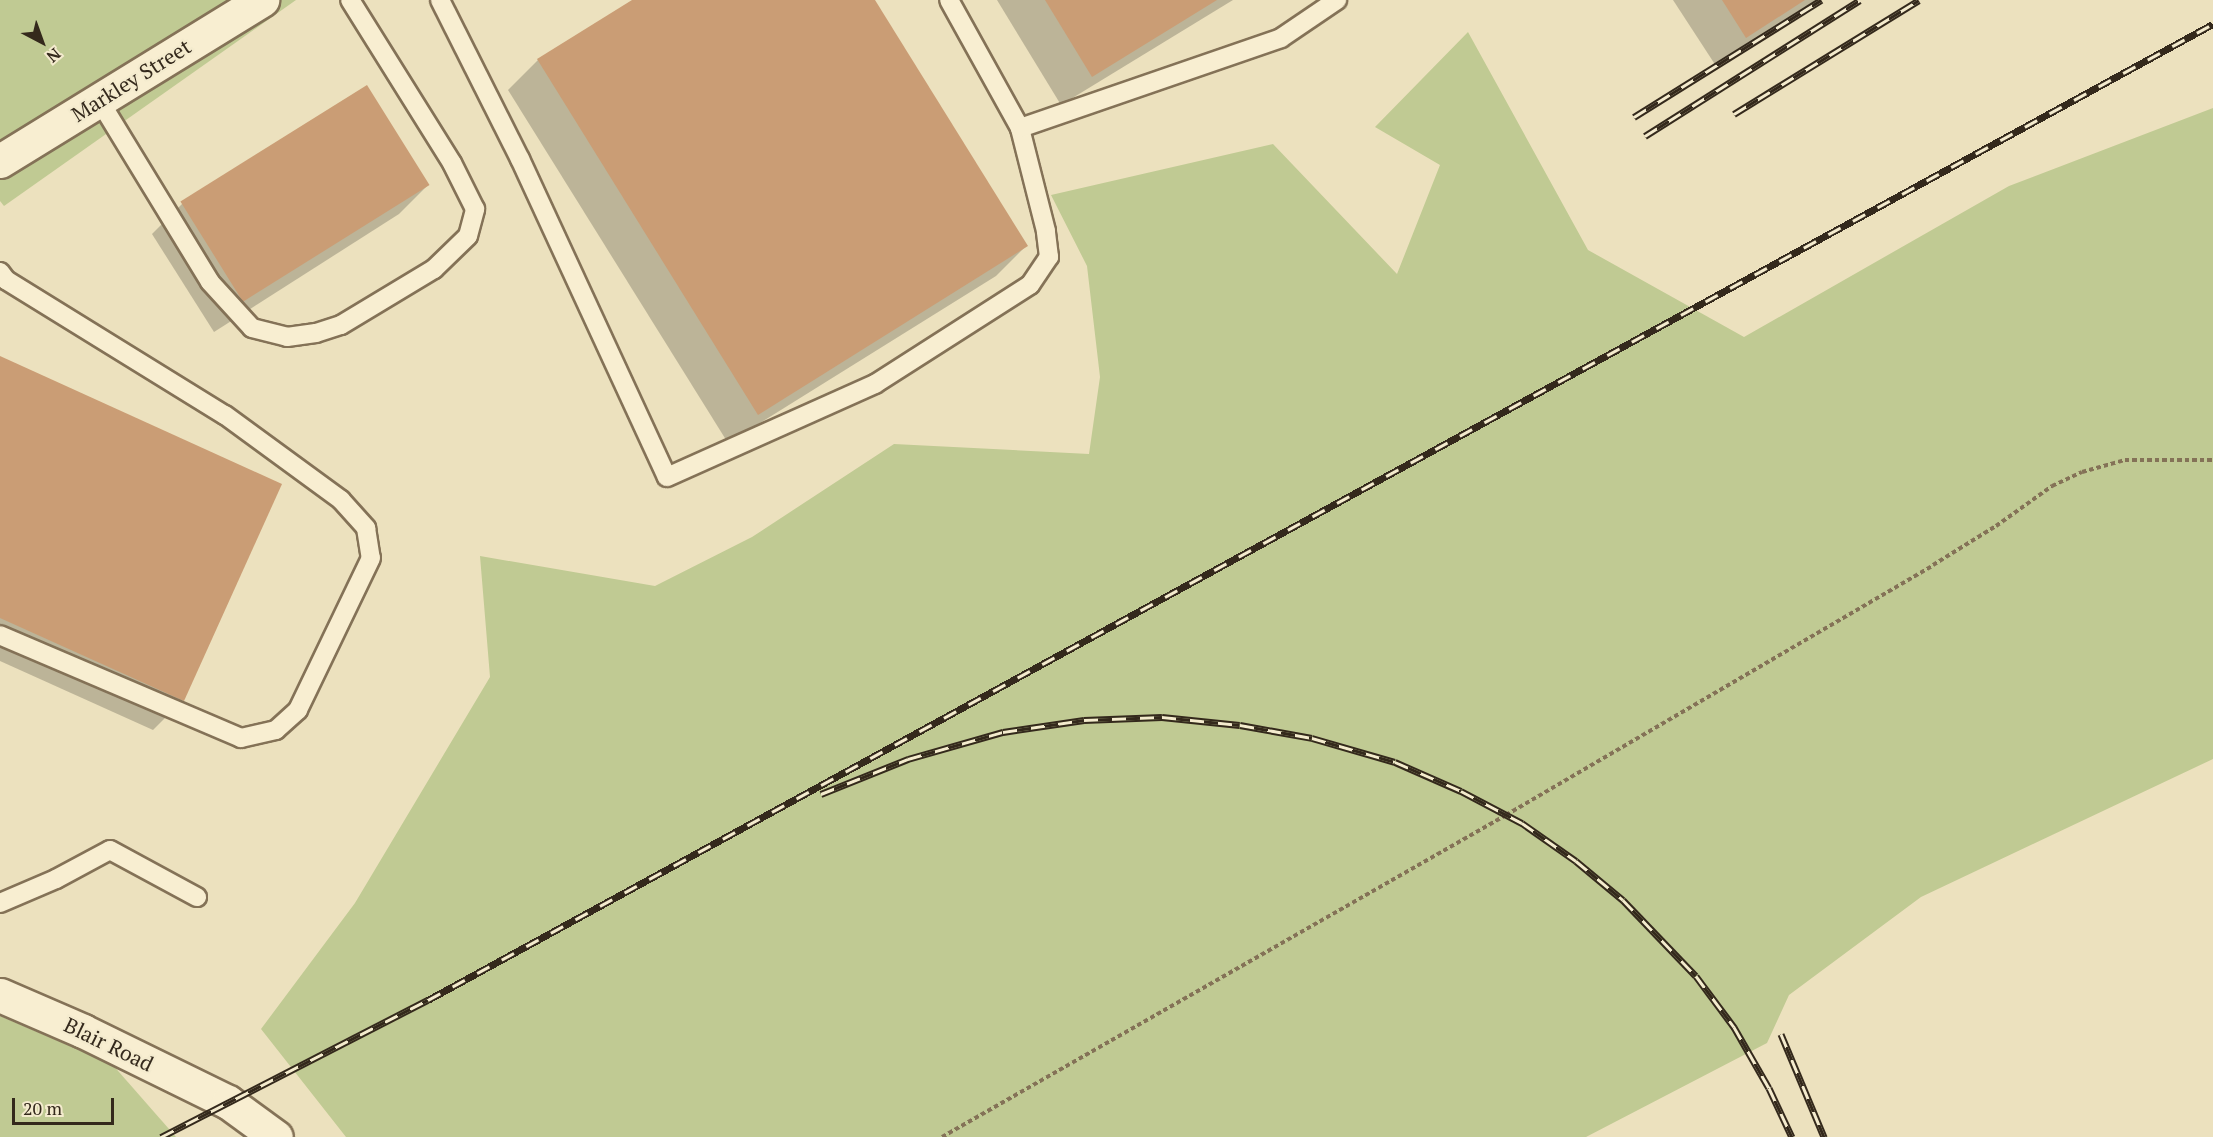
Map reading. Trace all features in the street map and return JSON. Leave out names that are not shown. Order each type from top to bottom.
[{"type":"street","name":"Markley Street","points":[[0,161],[262,0]]},
{"type":"street","name":"Blair Road","points":[[0,994],[83,1031],[228,1102],[276,1137]]},
{"type":"lane","points":[[99,100],[210,282],[252,328],[286,337],[316,333],[341,325],[434,268],[468,236],[475,209],[452,163],[350,0]]},
{"type":"lane","points":[[440,0],[520,159],[667,477],[875,384],[1030,285],[1049,257],[1046,231],[1020,128],[949,0]]},
{"type":"lane","points":[[1020,128],[1281,38],[1337,0]]},
{"type":"lane","points":[[0,272],[6,280],[225,415],[341,500],[366,528],[371,558],[298,710],[276,730],[241,738],[0,635]]},
{"type":"lane","points":[[0,903],[56,879],[110,850],[197,897]]},
{"type":"path","points":[[942,1137],[1506,815],[1913,577],[1996,526],[2052,486],[2082,472],[2125,460],[2213,460]]},
{"type":"green space","points":[[0,0],[296,0],[4,206],[0,201]]},
{"type":"green space","points":[[1468,32],[1588,250],[1744,337],[2009,186],[2213,108],[2213,759],[1921,897],[1789,995],[1767,1043],[1586,1137],[346,1137],[261,1029],[355,903],[490,677],[480,556],[655,586],[752,537],[894,444],[1089,454],[1100,377],[1087,266],[1051,195],[1273,144],[1397,274],[1440,165],[1375,127]]},
{"type":"green space","points":[[0,1016],[112,1064],[176,1137],[0,1137]]},
{"type":"building","points":[[632,0],[875,0],[1028,246],[758,415],[537,59]]},
{"type":"building","points":[[1045,0],[1217,0],[1092,77]]},
{"type":"building","points":[[1722,0],[1805,0],[1746,38]]},
{"type":"building","points":[[367,85],[430,185],[243,302],[180,202]]},
{"type":"building","points":[[0,356],[282,484],[184,701],[0,618]]},
{"type":"railway","points":[[1634,117],[1821,0]]},
{"type":"railway","points":[[1645,136],[1860,0]]},
{"type":"railway","points":[[1734,114],[1919,0]]},
{"type":"railway","points":[[161,1137],[428,1000],[2213,24]]},
{"type":"railway","points":[[821,794],[908,759],[1003,732],[1084,720],[1162,717],[1240,725],[1312,738],[1395,762],[1461,791],[1522,823],[1576,861],[1623,900],[1696,976],[1734,1027],[1769,1088],[1792,1137]]},
{"type":"railway","points":[[1781,1034],[1824,1137]]}]
